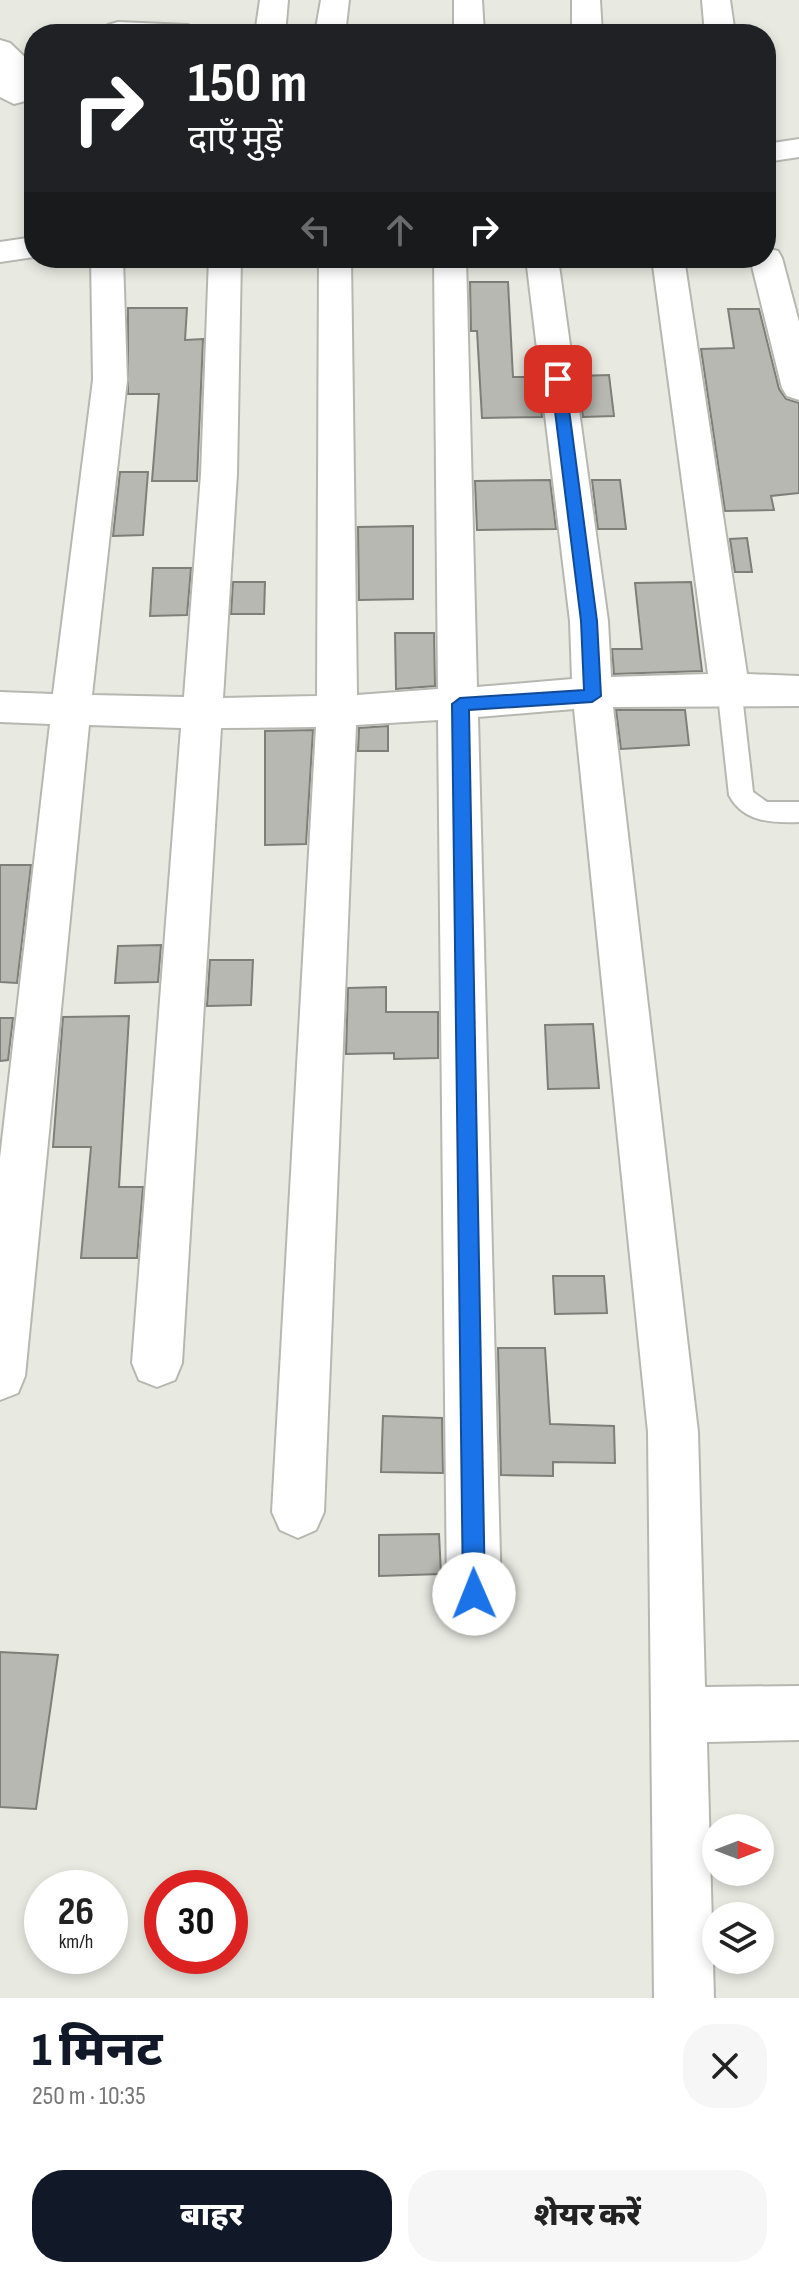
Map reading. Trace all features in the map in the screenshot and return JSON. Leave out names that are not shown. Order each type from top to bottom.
[{"type":"street","points":[[118,24],[120,0]]},
{"type":"street","points":[[271,24],[274,0]]},
{"type":"street","points":[[331,24],[335,0]]},
{"type":"street","points":[[468,0],[469,24]]},
{"type":"street","points":[[586,0],[587,24]]},
{"type":"street","points":[[716,0],[719,24]]},
{"type":"street","points":[[0,49],[16,63],[14,95]]},
{"type":"street","points":[[776,151],[799,148]]},
{"type":"street","points":[[0,252],[24,248]]},
{"type":"street","points":[[0,1376],[71,709],[110,380],[107,268]]},
{"type":"street","points":[[157,1363],[219,474],[225,268]]},
{"type":"street","points":[[298,1512],[337,711],[335,268]]},
{"type":"street","points":[[450,268],[474,1594]]},
{"type":"street","points":[[543,268],[589,621],[592,696],[673,1432],[676,1715],[684,1998]]},
{"type":"street","points":[[669,268],[729,686]]},
{"type":"street","points":[[769,268],[799,388]]},
{"type":"street","points":[[0,707],[200,714],[337,711],[729,686],[799,691]]},
{"type":"street","points":[[676,1715],[799,1713]]},
{"type":"lane","points":[[729,686],[741,795],[747,805],[760,812],[799,812]]},
{"type":"building","points":[[470,282],[508,282],[513,377],[537,377],[542,417],[482,418],[477,331],[471,331]]},
{"type":"building","points":[[128,308],[187,308],[185,340],[203,339],[197,481],[152,481],[159,394],[128,394]]},
{"type":"building","points":[[728,309],[759,309],[779,389],[786,399],[799,403],[799,493],[771,496],[774,510],[725,511],[701,349],[734,348]]},
{"type":"building","points":[[609,375],[614,416],[583,417],[577,376]]},
{"type":"building","points":[[120,472],[148,472],[143,535],[113,536]]},
{"type":"building","points":[[550,480],[556,529],[477,530],[475,481]]},
{"type":"building","points":[[592,480],[620,480],[626,529],[598,529]]},
{"type":"building","points":[[413,526],[413,599],[359,600],[358,527]]},
{"type":"building","points":[[747,538],[752,572],[735,572],[730,539]]},
{"type":"building","points":[[153,568],[191,568],[187,615],[150,616]]},
{"type":"building","points":[[233,582],[265,582],[264,614],[231,614]]},
{"type":"building","points":[[691,582],[702,671],[614,674],[612,649],[642,649],[635,583]]},
{"type":"building","points":[[395,633],[434,633],[435,686],[396,689]]},
{"type":"building","points":[[616,710],[685,710],[689,745],[621,749]]},
{"type":"building","points":[[388,726],[388,751],[358,751],[359,728]]},
{"type":"building","points":[[313,730],[306,844],[265,845],[265,731]]},
{"type":"building","points":[[0,865],[31,865],[17,983],[0,982]]},
{"type":"building","points":[[161,945],[158,982],[115,983],[118,946]]},
{"type":"building","points":[[210,960],[253,960],[251,1005],[207,1006]]},
{"type":"building","points":[[386,987],[386,1012],[438,1012],[438,1058],[394,1059],[394,1053],[346,1054],[348,988]]},
{"type":"building","points":[[129,1016],[119,1187],[143,1187],[137,1258],[81,1258],[91,1147],[53,1147],[63,1017]]},
{"type":"building","points":[[0,1018],[13,1018],[8,1060],[0,1061]]},
{"type":"building","points":[[593,1024],[599,1088],[548,1089],[545,1025]]},
{"type":"building","points":[[553,1276],[604,1276],[607,1313],[555,1314]]},
{"type":"building","points":[[498,1348],[545,1348],[550,1424],[614,1426],[615,1463],[553,1462],[553,1476],[501,1475]]},
{"type":"building","points":[[383,1416],[442,1418],[443,1473],[381,1472]]},
{"type":"building","points":[[439,1534],[441,1574],[379,1576],[379,1535]]},
{"type":"building","points":[[0,1652],[58,1655],[36,1809],[0,1807]]},
{"type":"route","points":[[474,1594],[460,704],[592,696],[589,621],[558,379]]}]
